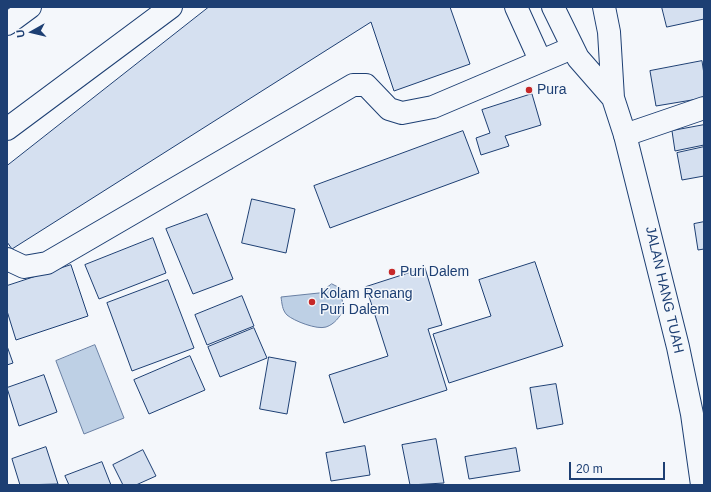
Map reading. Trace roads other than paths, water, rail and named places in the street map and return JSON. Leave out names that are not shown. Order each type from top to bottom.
[{"type":"main road","points":[[7,129],[171,7]]},
{"type":"main road","points":[[516,7],[540,60]]},
{"type":"main road","name":"JALAN HANG TUAH","points":[[553,7],[578,58],[613,98]]},
{"type":"main road","name":"JALAN HANG TUAH","points":[[604,7],[609,32],[613,98],[625,135],[678,347],[698,416],[702,485]]},
{"type":"main road","points":[[7,259],[24,267],[47,263],[353,85],[366,85],[389,109],[402,113],[433,107],[540,60],[572,48]]},
{"type":"main road","points":[[625,135],[704,108]]},
{"type":"water","name":"Kolam Renang Puri Dalem","points":[[332,284],[340,288],[344,310],[329,326],[322,328],[300,322],[287,315],[284,311],[281,297],[319,293]]},
{"type":"water","points":[[95,345],[124,418],[84,434],[56,361]]},
{"type":"place","name":"Pura","points":[[529,90]]},
{"type":"place","name":"Puri Dalem","points":[[392,272]]},
{"type":"place","name":"Kolam Renang Puri Dalem","points":[[312,302]]}]
